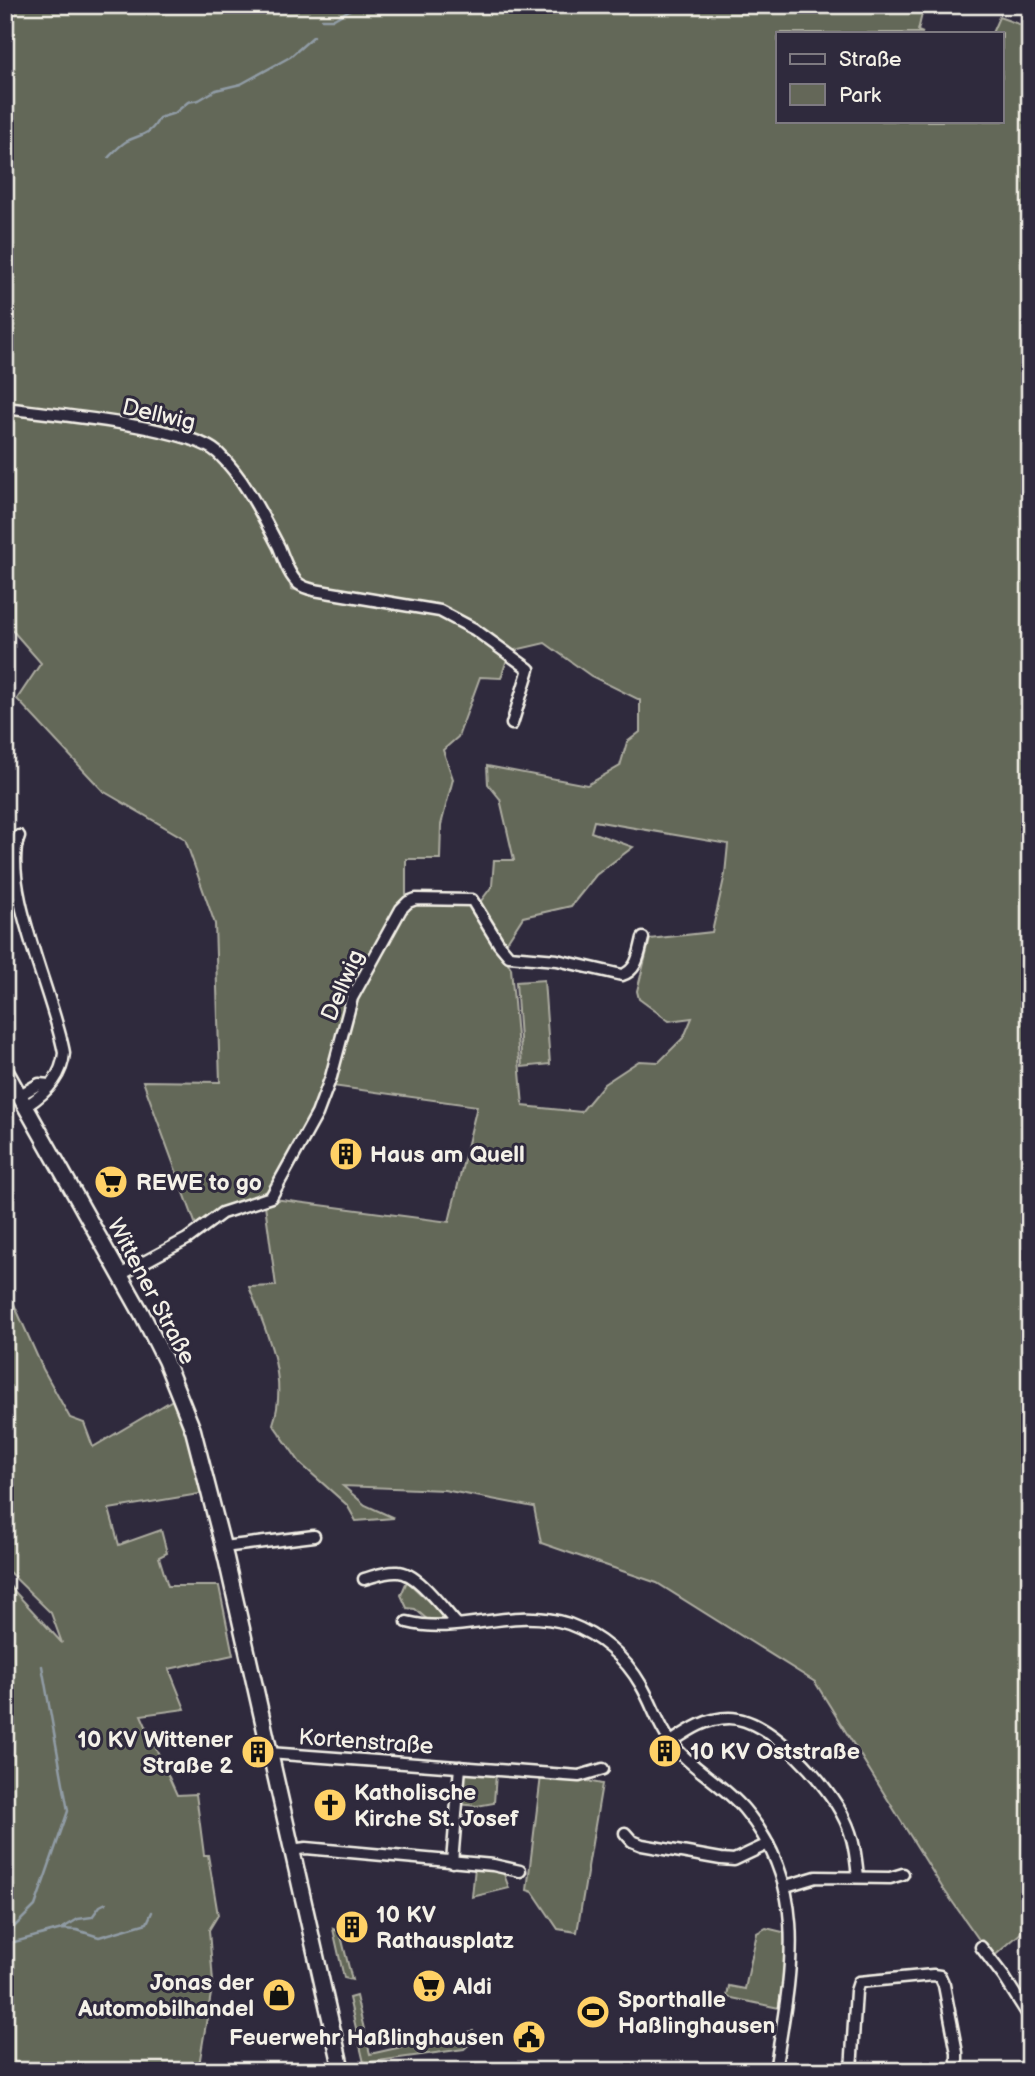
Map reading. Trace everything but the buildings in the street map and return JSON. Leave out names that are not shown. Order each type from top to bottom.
[{"type":"main road","name":"Wittener Straße","points":[[5,1070],[165,1360],[188,1418],[203,1465],[223,1547],[342,2071]]},
{"type":"street","name":"Dellwig","points":[[5,408],[159,431],[192,439],[216,452],[240,480],[300,585],[314,590],[440,611],[474,629],[529,669],[512,724]]},
{"type":"street","points":[[19,836],[12,852],[14,896],[19,920],[64,1053],[62,1068],[43,1095],[23,1101]]},
{"type":"street","name":"Dellwig","points":[[120,1275],[187,1239],[222,1213],[271,1197],[317,1115],[331,1077],[345,1018],[356,988],[395,917],[408,902],[428,898],[472,900],[509,956],[557,960],[622,975],[627,974],[636,963],[643,938]]},
{"type":"street","points":[[223,1547],[314,1536]]},
{"type":"street","points":[[364,1579],[395,1571],[406,1573],[417,1580],[456,1623]]},
{"type":"street","points":[[407,1622],[428,1626],[526,1616],[553,1620],[586,1632],[606,1644],[624,1661],[641,1685],[658,1722],[671,1742],[685,1758],[743,1807],[768,1844],[786,1886],[792,1923],[791,1968],[775,2071]]},
{"type":"street","points":[[671,1742],[701,1723],[727,1718],[747,1721],[776,1737],[836,1803],[852,1838],[858,1877]]},
{"type":"street","name":"Kortenstraße","points":[[269,1753],[579,1776],[603,1769]]},
{"type":"street","name":"Kortenstraße","points":[[452,1862],[460,1768]]},
{"type":"street","points":[[625,1833],[632,1841],[642,1845],[720,1859],[734,1860],[768,1844]]},
{"type":"street","points":[[291,1850],[306,1848],[493,1865],[520,1871]]},
{"type":"street","points":[[786,1886],[816,1877],[890,1878],[903,1874]]},
{"type":"street","points":[[981,1947],[1030,2018]]},
{"type":"street","points":[[851,2071],[856,1991],[859,1982],[933,1975],[940,1976],[944,1985],[957,2053],[957,2071]]},
{"type":"green space","points":[[5,5],[924,5],[918,31],[920,32],[776,32],[776,122],[1004,122],[1004,32],[992,32],[999,17],[1030,28],[1030,1925],[992,1958],[942,1887],[815,1682],[657,1583],[541,1543],[534,1507],[444,1490],[343,1486],[365,1505],[394,1518],[356,1521],[347,1505],[301,1464],[273,1424],[277,1407],[277,1372],[268,1337],[249,1287],[276,1286],[265,1205],[274,1199],[449,1222],[477,1106],[332,1086],[352,1001],[395,920],[409,902],[426,899],[467,903],[478,914],[511,968],[523,1106],[581,1112],[604,1084],[639,1061],[659,1062],[684,1037],[692,1018],[669,1021],[639,999],[637,991],[650,939],[712,932],[725,874],[728,844],[594,821],[591,832],[633,847],[596,875],[571,906],[523,917],[505,945],[478,905],[492,886],[494,860],[514,860],[500,799],[488,784],[487,766],[587,785],[620,766],[627,742],[640,732],[640,700],[591,676],[545,643],[511,651],[463,619],[436,606],[315,588],[294,573],[285,558],[291,589],[441,613],[508,656],[501,678],[480,677],[458,737],[443,750],[453,779],[441,825],[440,859],[406,859],[406,897],[396,909],[347,1004],[330,1072],[313,1118],[285,1169],[268,1193],[219,1213],[197,1228],[143,1081],[220,1082],[215,924],[185,839],[103,791],[17,699],[41,663],[12,630],[5,636],[5,410],[76,420],[75,414],[5,403]]},
{"type":"green space","points":[[544,980],[550,1064],[522,1067],[516,982]]},
{"type":"green space","points":[[5,1284],[43,1369],[70,1418],[84,1423],[93,1447],[176,1398],[205,1493],[109,1509],[119,1545],[161,1530],[167,1553],[159,1557],[168,1586],[219,1586],[233,1655],[169,1669],[185,1709],[141,1715],[177,1795],[196,1794],[204,1855],[208,1855],[218,1915],[209,1930],[213,1982],[198,2071],[5,2071],[5,1581],[62,1643],[51,1613],[5,1568]]},
{"type":"green space","points":[[407,1581],[447,1619],[428,1620],[415,1609],[407,1608],[401,1595]]},
{"type":"green space","points":[[463,1772],[496,1773],[494,1803],[477,1806],[459,1804]]},
{"type":"green space","points":[[541,1776],[602,1784],[577,1932],[558,1929],[533,1892],[527,1890]]},
{"type":"green space","points":[[475,1867],[502,1869],[509,1888],[472,1897]]},
{"type":"green space","points":[[766,1928],[787,1933],[779,2008],[727,1997],[729,1986],[745,1989],[757,1933]]},
{"type":"green space","points":[[333,1929],[340,1932],[352,1980],[344,1978]]},
{"type":"green space","points":[[356,1996],[370,2054],[473,2031],[475,2039],[464,2049],[364,2063],[349,1998]]},
{"type":"waterway","points":[[322,19],[334,19],[358,5]]},
{"type":"waterway","points":[[109,157],[124,143],[149,131],[159,118],[175,113],[188,102],[199,100],[216,90],[241,84],[290,57],[314,36]]},
{"type":"waterway","points":[[6,1945],[14,1927],[35,1906],[68,1811],[42,1666]]},
{"type":"waterway","points":[[63,1928],[78,1919],[92,1917],[100,1906],[106,1903]]},
{"type":"waterway","points":[[7,1944],[62,1929],[77,1930],[99,1937],[147,1923],[152,1912]]},
{"type":"place","name":"Haus am Quell","points":[[346,1154]]},
{"type":"place","name":"REWE to go","points":[[111,1182]]},
{"type":"place","name":"10 KV Oststraße","points":[[665,1751]]},
{"type":"place","name":"10 KV Wittener Straße 2","points":[[258,1752]]},
{"type":"place","name":"Katholische Kirche St. Josef","points":[[330,1805]]},
{"type":"place","name":"10 KV Rathausplatz","points":[[352,1927]]},
{"type":"place","name":"Aldi","points":[[429,1986]]},
{"type":"place","name":"Jonas der Automobilhandel","points":[[279,1995]]},
{"type":"place","name":"Sporthalle Haßlinghausen","points":[[593,2012]]},
{"type":"place","name":"Feuerwehr Haßlinghausen","points":[[529,2037]]}]
